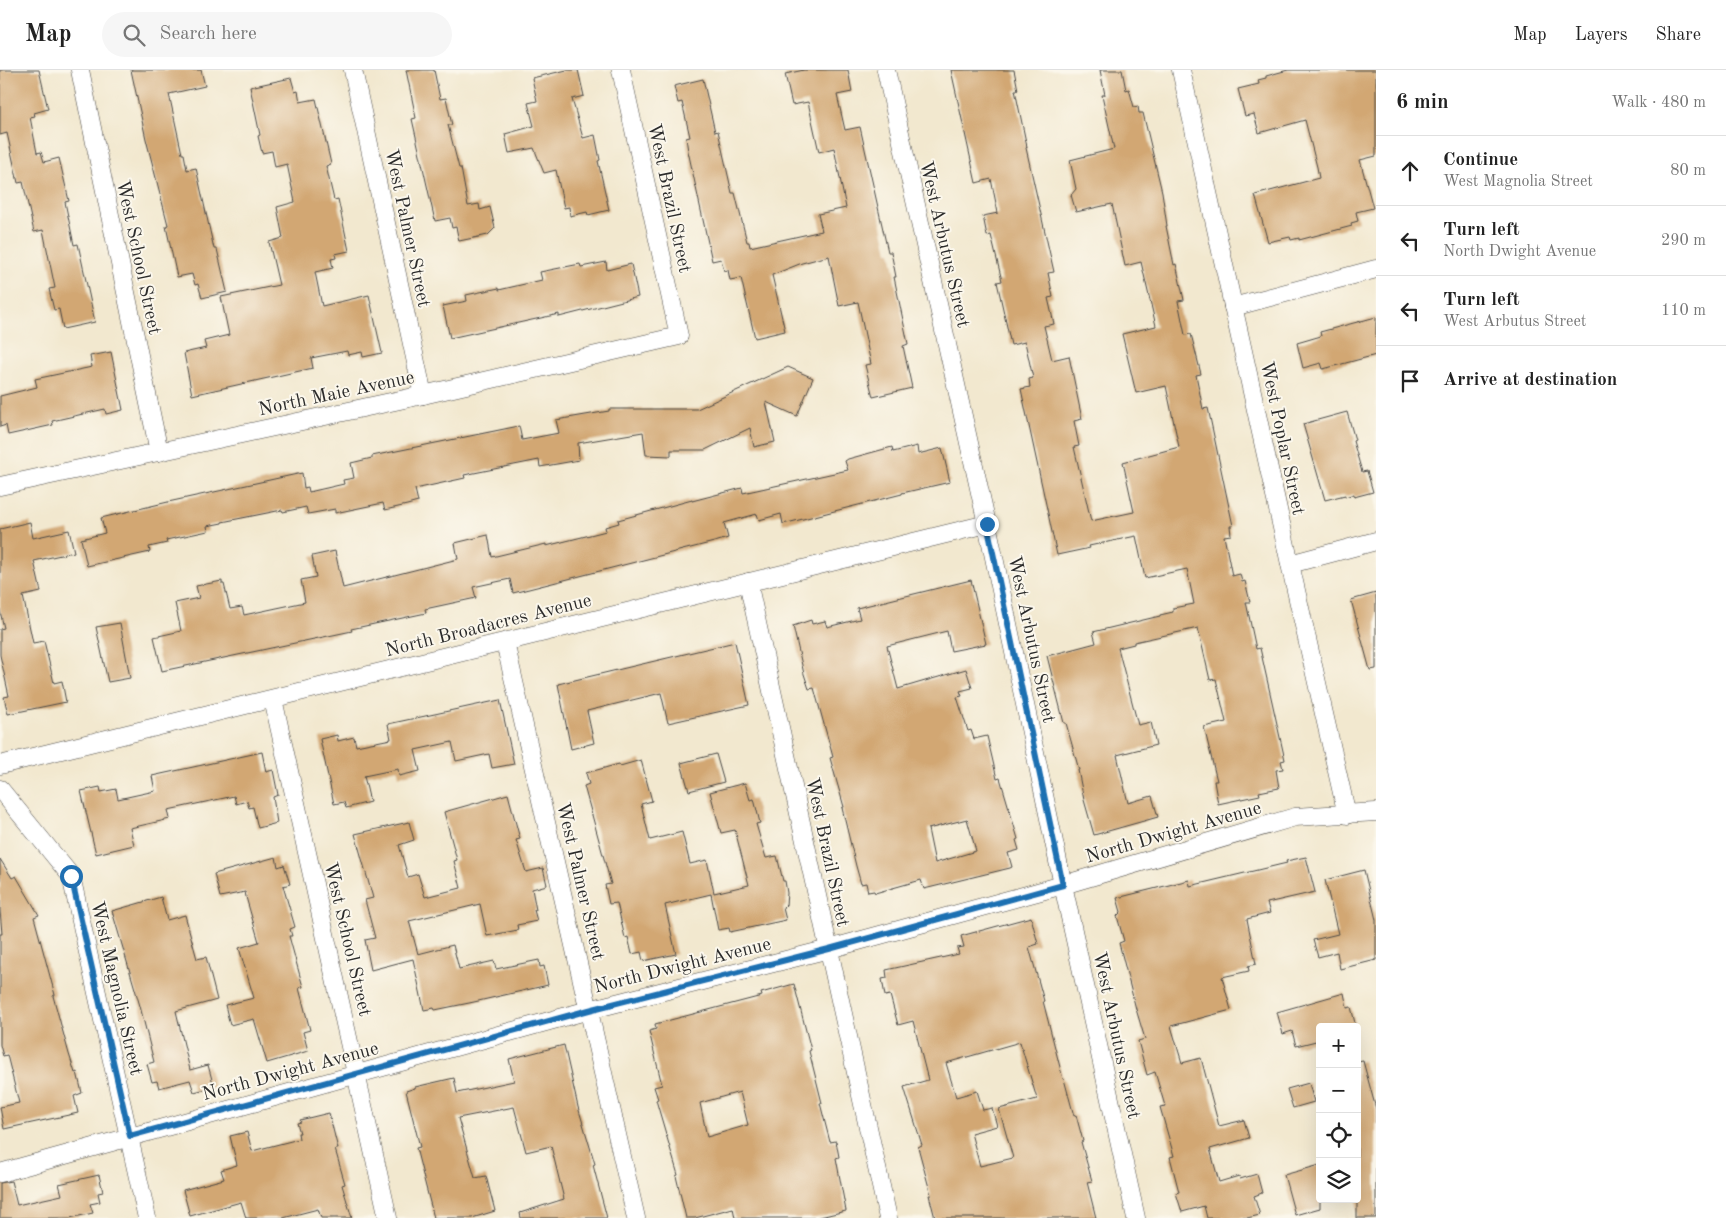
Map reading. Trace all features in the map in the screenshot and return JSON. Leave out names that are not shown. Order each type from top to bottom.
[{"type":"street","name":"West School Street","points":[[80,70],[159,452]]},
{"type":"street","name":"West Palmer Street","points":[[353,70],[423,395]]},
{"type":"street","name":"West Brazil Street","points":[[622,70],[680,336]]},
{"type":"street","name":"West Arbutus Street","points":[[886,70],[987,524],[1136,1218]]},
{"type":"street","name":"West Poplar Street","points":[[1181,70],[1347,815]]},
{"type":"street","points":[[1233,307],[1376,269]]},
{"type":"street","name":"North Maie Avenue","points":[[0,486],[423,395],[680,336]]},
{"type":"street","name":"North Broadacres Avenue","points":[[0,765],[987,524]]},
{"type":"street","points":[[1290,564],[1376,541]]},
{"type":"street","name":"West Brazil Street","points":[[748,582],[888,1218]]},
{"type":"street","name":"West Palmer Street","points":[[505,642],[636,1218]]},
{"type":"street","name":"West School Street","points":[[273,699],[388,1218]]},
{"type":"street","name":"West Magnolia Street","points":[[0,789],[71,876],[147,1218]]},
{"type":"street","name":"North Dwight Avenue","points":[[0,1173],[589,1010],[829,949],[1063,885],[1295,817],[1376,812]]},
{"type":"building","points":[[0,70],[39,70],[48,109],[34,113],[35,116],[30,117],[37,153],[41,152],[44,162],[59,158],[69,201],[65,202],[74,245],[78,244],[95,322],[63,329],[59,309],[54,310],[49,289],[55,288],[43,230],[34,232],[23,182],[18,183],[7,133],[0,135]]},
{"type":"building","points":[[131,70],[201,70],[205,86],[169,94],[187,170],[196,168],[214,249],[217,249],[227,292],[202,298],[198,284],[195,285],[192,274],[177,277],[166,226],[168,225]]},
{"type":"building","points":[[406,70],[434,70],[440,99],[446,98],[452,125],[448,125],[459,168],[461,168],[468,206],[479,204],[480,210],[490,207],[495,228],[488,235],[459,241],[456,227],[452,228],[450,218],[435,221],[412,119],[416,118]]},
{"type":"building","points":[[567,70],[578,70],[584,96],[572,99],[583,138],[595,135],[600,160],[598,161],[609,210],[588,215],[587,212],[570,216],[569,207],[564,208],[556,170],[544,173],[534,148],[509,153],[505,134],[534,126],[528,103],[537,101],[532,78]]},
{"type":"building","points":[[804,70],[848,70],[852,92],[837,95],[845,130],[860,127],[888,252],[891,252],[896,277],[894,277],[908,344],[903,346],[912,388],[873,397],[865,365],[871,364],[858,302],[839,306],[829,256],[802,263],[772,275],[785,331],[755,338],[741,278],[730,280],[728,270],[724,271],[721,259],[712,261],[688,151],[686,138],[690,137],[682,102],[678,103],[674,86],[703,79],[715,132],[718,131],[732,193],[735,193],[747,242],[749,242],[750,247],[822,231],[818,214],[846,208],[834,148],[819,152],[808,102],[792,105],[785,74]]},
{"type":"building","points":[[951,70],[1014,70],[1018,90],[1015,90],[1026,148],[1054,272],[1048,273],[1053,297],[1048,298],[1054,324],[1044,326],[1052,360],[1069,356],[1082,419],[1074,421],[1079,446],[1074,447],[1091,521],[1134,512],[1123,462],[1179,447],[1166,386],[1136,393],[1122,334],[1156,326],[1141,262],[1125,266],[1112,204],[1076,212],[1071,195],[1076,189],[1070,160],[1114,149],[1102,95],[1105,95],[1100,70],[1122,70],[1126,90],[1129,89],[1134,107],[1138,106],[1139,113],[1143,113],[1162,192],[1166,226],[1174,265],[1176,264],[1184,300],[1178,301],[1185,335],[1191,334],[1201,374],[1196,375],[1203,409],[1208,408],[1233,526],[1230,526],[1231,535],[1224,536],[1232,576],[1240,574],[1242,582],[1245,581],[1250,602],[1246,602],[1256,649],[1260,648],[1285,760],[1281,761],[1283,769],[1276,770],[1279,788],[1259,792],[1260,795],[1218,804],[1214,781],[1217,781],[1204,727],[1226,722],[1216,679],[1210,680],[1198,628],[1134,642],[1134,644],[1118,648],[1138,725],[1151,722],[1156,745],[1117,755],[1128,803],[1152,796],[1158,817],[1094,835],[1084,800],[1079,770],[1066,723],[1064,723],[1047,656],[1096,643],[1093,632],[1160,616],[1173,612],[1173,608],[1194,604],[1187,569],[1145,578],[1136,536],[1057,555],[1021,389],[1030,387],[1029,379],[1033,378],[1025,342],[1011,345],[997,282],[1002,281],[991,235],[987,236],[983,216],[998,213],[991,179],[976,183]]},
{"type":"building","points":[[1288,70],[1376,70],[1376,156],[1360,160],[1373,208],[1356,212],[1358,221],[1351,223],[1352,226],[1299,240],[1299,238],[1291,240],[1290,237],[1268,242],[1255,195],[1319,178],[1317,167],[1305,120],[1259,133],[1254,114],[1245,116],[1238,89],[1259,84],[1258,80],[1266,78],[1266,76]]},
{"type":"building","points":[[291,78],[295,92],[298,91],[300,102],[316,99],[331,164],[326,166],[334,200],[338,199],[349,251],[335,254],[336,258],[331,259],[333,268],[315,272],[322,306],[369,295],[382,353],[363,357],[362,352],[348,355],[347,351],[311,358],[313,368],[192,395],[184,353],[206,348],[204,341],[229,335],[221,297],[279,285],[269,242],[283,238],[277,207],[295,202],[287,164],[275,167],[272,151],[262,153],[250,87]]},
{"type":"building","points":[[606,262],[607,270],[631,264],[638,297],[559,317],[559,314],[450,338],[443,306],[467,301],[466,295],[542,280],[540,272],[580,264],[581,267]]},
{"type":"building","points":[[1376,317],[1376,355],[1323,369],[1321,363],[1303,368],[1297,343],[1321,336],[1320,332]]},
{"type":"building","points":[[111,352],[123,410],[106,414],[105,409],[52,421],[53,425],[8,435],[6,425],[0,427],[0,396],[37,387],[35,379],[92,367],[90,356]]},
{"type":"building","points":[[788,367],[813,378],[797,416],[766,402],[775,442],[754,447],[750,428],[705,450],[671,450],[671,456],[646,455],[643,432],[578,443],[579,460],[540,467],[539,460],[464,475],[465,478],[415,489],[418,502],[407,505],[385,510],[383,503],[335,513],[335,509],[308,514],[306,507],[283,512],[282,510],[207,526],[208,531],[166,540],[167,543],[149,547],[150,552],[87,566],[81,539],[105,533],[101,518],[302,473],[304,488],[308,487],[309,492],[344,484],[343,480],[354,478],[351,463],[372,458],[372,456],[519,426],[522,440],[559,433],[556,420],[609,411],[609,409],[697,409]]},
{"type":"building","points":[[1347,412],[1362,472],[1367,471],[1373,492],[1354,497],[1354,494],[1325,500],[1303,424]]},
{"type":"building","points":[[917,446],[918,454],[942,448],[950,482],[783,524],[781,514],[759,520],[757,514],[724,523],[728,538],[718,541],[513,593],[510,579],[473,587],[476,598],[425,609],[426,613],[351,629],[352,631],[162,671],[154,637],[181,631],[175,603],[199,598],[196,586],[222,581],[230,609],[242,607],[244,615],[305,602],[301,580],[316,577],[312,556],[335,551],[343,588],[458,559],[455,543],[488,535],[492,557],[546,544],[546,546],[606,531],[605,527],[619,523],[618,520],[692,500],[742,488],[743,493],[848,470],[845,461],[848,459],[892,447],[893,452]]},
{"type":"building","points":[[30,522],[33,538],[69,530],[74,552],[34,561],[41,592],[23,596],[33,643],[44,641],[54,683],[62,681],[66,702],[8,714],[4,697],[9,696],[0,655],[0,629],[4,628],[0,611],[0,529]]},
{"type":"building","points":[[971,580],[986,644],[951,651],[947,631],[887,646],[898,689],[966,669],[972,688],[960,691],[962,696],[957,697],[968,731],[971,730],[974,739],[987,736],[997,779],[1000,778],[1018,839],[1016,840],[1019,850],[1008,853],[1012,867],[924,889],[921,880],[875,893],[874,891],[868,892],[866,883],[861,884],[842,808],[844,807],[830,758],[833,757],[814,688],[809,689],[804,674],[793,626],[811,620],[812,624],[825,621],[827,627],[860,619],[857,608]],"holes":[[[967,819],[976,851],[935,863],[928,829]]]},
{"type":"building","points":[[1376,593],[1376,669],[1370,670],[1351,600]]},
{"type":"building","points":[[120,623],[130,678],[108,682],[96,627]]},
{"type":"building","points":[[735,642],[749,705],[668,723],[661,693],[587,711],[594,743],[571,749],[558,684]]},
{"type":"building","points":[[500,700],[514,764],[492,768],[489,754],[456,761],[452,742],[415,750],[420,771],[399,776],[398,769],[364,776],[370,802],[346,808],[344,802],[334,804],[320,739],[337,735],[338,741],[354,737],[356,746],[391,739],[388,724]]},
{"type":"building","points":[[262,752],[266,772],[273,770],[278,795],[273,797],[277,823],[258,828],[253,807],[249,808],[247,801],[236,804],[234,796],[168,810],[170,819],[130,828],[134,845],[96,854],[81,791],[100,787],[101,792],[116,789],[118,799],[155,791],[152,776]]},
{"type":"building","points":[[716,754],[724,782],[689,791],[681,763]]},
{"type":"building","points":[[641,760],[652,801],[641,804],[650,840],[682,832],[690,864],[707,860],[714,893],[749,885],[735,830],[721,833],[710,792],[745,783],[750,800],[754,799],[760,823],[756,824],[766,858],[777,856],[783,881],[785,881],[787,893],[786,905],[783,908],[786,920],[730,932],[729,928],[718,930],[711,894],[665,905],[676,954],[643,961],[641,952],[632,954],[628,937],[625,938],[617,903],[609,904],[605,885],[611,884],[584,786],[589,784],[586,773]]},
{"type":"building","points":[[508,794],[520,839],[516,840],[526,872],[543,868],[547,885],[532,889],[537,921],[517,925],[518,930],[487,936],[480,904],[409,921],[418,954],[453,945],[459,969],[494,961],[496,969],[539,960],[540,967],[544,966],[548,985],[435,1010],[434,1008],[424,1010],[413,959],[371,970],[365,940],[375,938],[365,900],[373,898],[355,834],[409,822],[414,840],[399,845],[408,877],[418,874],[425,897],[461,888],[454,861],[457,860],[444,812]]},
{"type":"building","points":[[276,857],[278,867],[284,865],[290,884],[283,886],[295,927],[290,929],[292,936],[289,936],[303,987],[299,988],[310,1030],[303,1032],[308,1051],[267,1063],[254,1019],[230,1025],[225,1005],[254,998],[239,948],[259,942],[245,892],[220,897],[214,874]]},
{"type":"building","points":[[1306,857],[1315,892],[1267,903],[1270,913],[1247,919],[1256,964],[1248,966],[1249,971],[1222,977],[1231,1010],[1171,1026],[1182,1063],[1201,1058],[1219,1126],[1244,1120],[1249,1138],[1210,1149],[1219,1182],[1239,1176],[1240,1179],[1257,1174],[1262,1193],[1254,1196],[1260,1215],[1247,1218],[1207,1218],[1204,1206],[1182,1212],[1176,1193],[1179,1192],[1170,1157],[1174,1156],[1160,1107],[1165,1106],[1155,1072],[1147,1075],[1138,1041],[1145,1039],[1119,943],[1124,941],[1117,916],[1121,912],[1117,898],[1189,880],[1190,886]]},
{"type":"building","points":[[0,859],[12,878],[16,876],[39,915],[34,917],[55,995],[53,996],[82,1093],[74,1096],[78,1113],[4,1129],[0,1107],[19,1103],[7,1055],[3,1056],[0,1045],[0,934],[2,934]]},
{"type":"building","points":[[1364,870],[1376,920],[1376,960],[1340,969],[1337,952],[1318,957],[1313,940],[1338,934],[1325,880]]},
{"type":"building","points":[[161,897],[167,920],[185,915],[197,959],[206,957],[217,1000],[176,1011],[190,1070],[208,1065],[214,1087],[194,1092],[190,1080],[159,1088],[157,1081],[152,1082],[147,1064],[154,1062],[140,1006],[112,911]]},
{"type":"building","points":[[1031,917],[1038,944],[1029,947],[1063,1079],[1083,1141],[1081,1142],[1092,1181],[1087,1182],[1096,1218],[935,1218],[918,1147],[922,1145],[904,1087],[928,1080],[913,1021],[898,1025],[890,995],[885,996],[882,979],[887,978],[886,970],[959,954],[957,948],[964,947],[961,936]],"holes":[[[1020,1042],[1037,1099],[999,1109],[1013,1158],[980,1166],[971,1133],[997,1126],[992,1108],[983,1110],[977,1091],[956,1097],[946,1063]]]},
{"type":"building","points":[[794,984],[811,1050],[809,1051],[830,1142],[836,1141],[839,1157],[836,1158],[846,1211],[815,1218],[735,1218],[733,1208],[695,1218],[686,1218],[676,1176],[678,1175],[656,1100],[658,1099],[654,1087],[662,1085],[649,1031],[656,1029],[655,1024],[762,996],[761,993]],"holes":[[[740,1092],[748,1125],[707,1137],[700,1103]]]},
{"type":"building","points":[[1344,993],[1347,1008],[1351,1007],[1355,1023],[1316,1023],[1316,1041],[1296,1046],[1292,1031],[1283,1034],[1277,1012]]},
{"type":"building","points":[[564,1045],[607,1218],[521,1218],[520,1213],[564,1199],[551,1146],[526,1152],[514,1107],[458,1118],[475,1178],[486,1176],[495,1211],[472,1218],[434,1218],[416,1148],[420,1147],[406,1091],[415,1087],[454,1078],[457,1093],[514,1081],[509,1059]]},
{"type":"building","points":[[1361,1061],[1363,1061],[1376,1109],[1376,1218],[1357,1218],[1357,1203],[1361,1203]]},
{"type":"building","points":[[1309,1083],[1314,1102],[1293,1108],[1287,1089]]},
{"type":"building","points":[[329,1113],[338,1149],[335,1149],[345,1184],[342,1185],[352,1218],[321,1218],[318,1209],[283,1218],[246,1218],[241,1202],[190,1216],[183,1190],[224,1179],[221,1170],[237,1165],[230,1136],[247,1132],[252,1151],[299,1139],[298,1133],[300,1133],[297,1123],[301,1122],[300,1120]]},
{"type":"building","points":[[1316,1166],[1316,1203],[1320,1203],[1320,1208],[1295,1215],[1284,1175]]},
{"type":"building","points":[[99,1175],[103,1192],[98,1193],[100,1202],[90,1204],[93,1213],[70,1218],[0,1218],[0,1183],[11,1181],[17,1205],[62,1195],[59,1184]]},
{"type":"route","points":[[71,876],[130,1136],[589,1010],[829,949],[1063,885],[987,524]]}]
